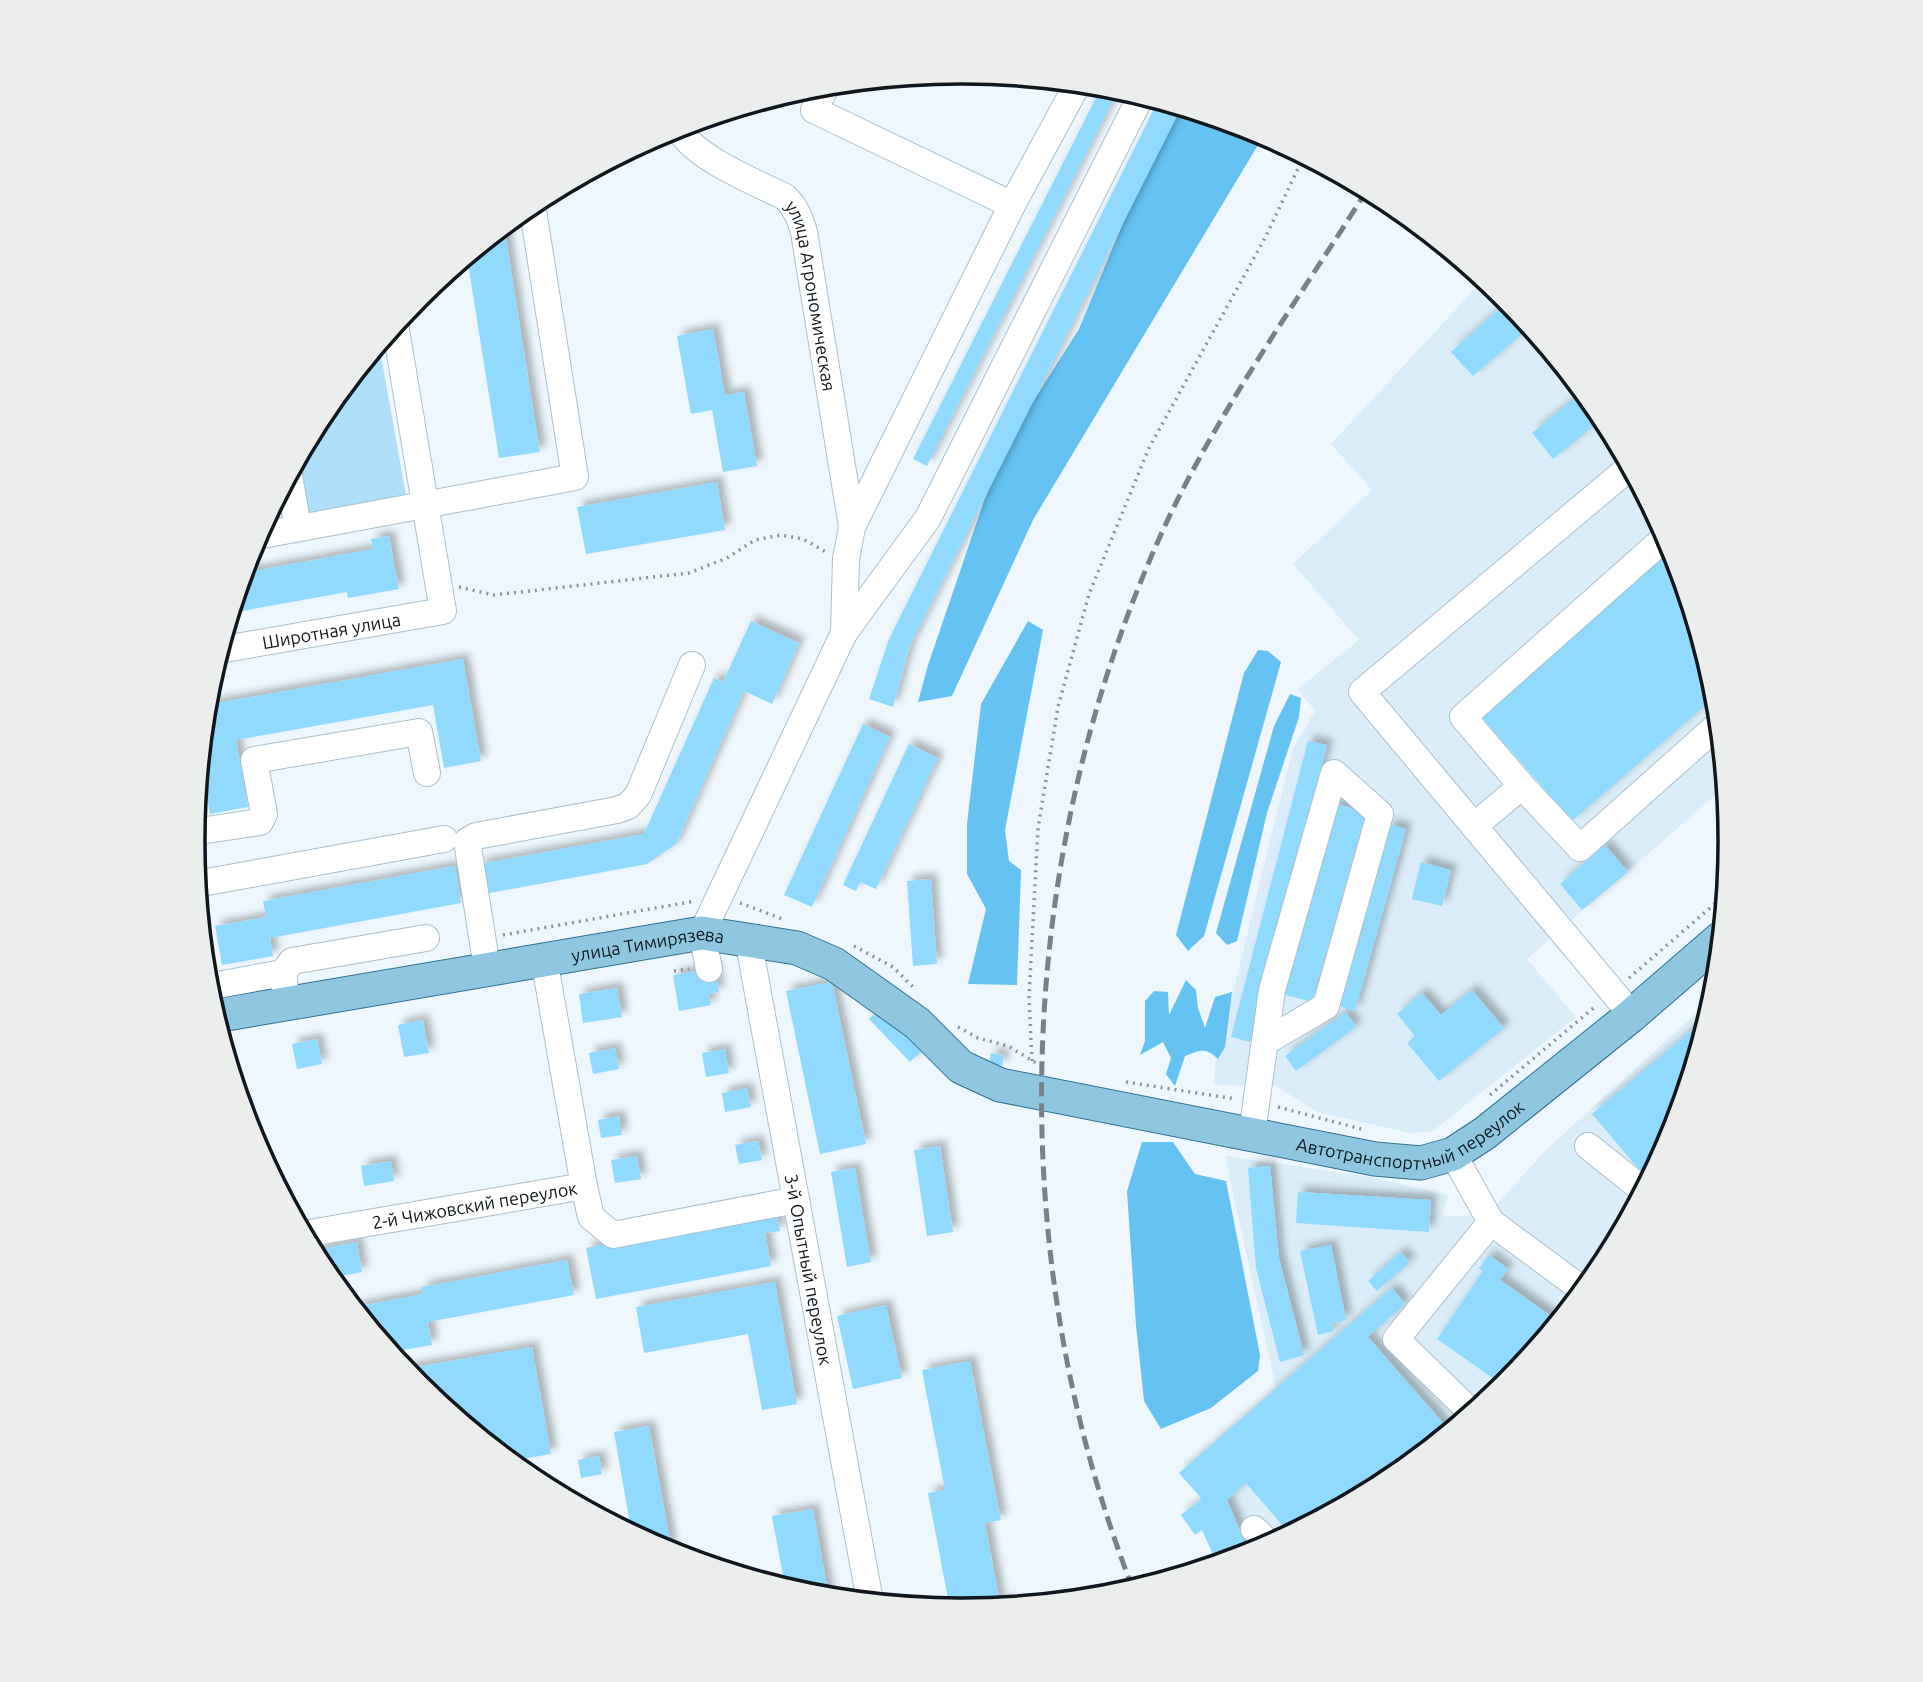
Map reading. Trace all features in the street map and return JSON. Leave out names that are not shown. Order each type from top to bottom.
[{"type":"main road","name":"улица Тимирязева","points":[[224,1012],[285,988],[487,968],[702,933],[797,948],[834,964],[918,1023],[961,1067],[1000,1085],[1041,1094]]},
{"type":"main road","name":"Автотранспортный переулок","points":[[1041,1094],[1254,1118],[1375,1159],[1421,1163],[1453,1154],[1485,1133],[1623,1004],[1711,945]]},
{"type":"street","points":[[844,633],[846,559],[852,527],[1012,205],[1073,92]]},
{"type":"street","points":[[820,98],[814,110],[1012,205]]},
{"type":"street","points":[[709,969],[702,933],[844,633],[928,518],[1136,105]]},
{"type":"street","name":"улица Агрономическая","points":[[685,137],[702,154],[785,197],[794,205],[799,216],[804,232],[852,527]]},
{"type":"street","points":[[270,533],[575,477],[534,217]]},
{"type":"street","points":[[397,337],[441,601]]},
{"type":"street","points":[[1623,473],[1362,692],[1623,1004]]},
{"type":"street","points":[[292,490],[298,528]]},
{"type":"street","points":[[1658,544],[1463,717],[1580,848],[1710,732]]},
{"type":"street","name":"Широтная улица","points":[[229,648],[441,601]]},
{"type":"street","points":[[487,968],[467,841],[476,835],[628,806],[638,795],[692,665]]},
{"type":"street","points":[[205,830],[260,822],[264,814],[254,760],[419,732],[426,773]]},
{"type":"street","points":[[1254,1118],[1272,990],[1334,772],[1380,814],[1326,1006],[1265,1042]]},
{"type":"street","points":[[1474,826],[1522,786]]},
{"type":"street","points":[[206,882],[444,839]]},
{"type":"street","points":[[219,987],[285,988],[292,961],[426,937]]},
{"type":"street","name":"3-й Опытный переулок","points":[[748,939],[868,1592]]},
{"type":"street","name":"2-й Чижовский переулок","points":[[314,1232],[584,1186],[544,959]]},
{"type":"street","points":[[1588,1146],[1636,1184]]},
{"type":"street","points":[[1453,1154],[1491,1223],[1575,1284]]},
{"type":"street","points":[[584,1186],[591,1217],[613,1236],[796,1200]]},
{"type":"street","points":[[1465,1406],[1396,1339],[1491,1223]]},
{"type":"path","points":[[1032,1061],[1029,997],[1038,828],[1058,708],[1089,594],[1149,448],[1265,238],[1300,164]]},
{"type":"path","points":[[441,601],[458,586],[494,595],[689,573],[727,558],[755,540],[781,535],[803,539],[846,559]]},
{"type":"path","points":[[1489,1095],[1623,1004],[1715,906]]},
{"type":"path","points":[[1113,1080],[1254,1118],[1375,1132]]},
{"type":"shaded area","points":[[1169,113],[1205,124],[1258,145],[1033,520],[952,696],[918,702],[984,501],[1008,441],[1079,329]]},
{"type":"shaded area","points":[[1477,287],[1531,342],[1562,380],[1591,420],[1640,506],[1661,551],[1693,645],[1712,742],[1717,794],[1527,959],[1576,1017],[1433,1131],[1410,1133],[1317,1112],[1276,1086],[1214,1085],[1215,1065],[1293,748],[1315,711],[1298,689],[1359,640],[1293,564],[1372,490],[1331,444]]},
{"type":"shaded area","points":[[381,355],[406,496],[309,513],[301,471],[332,420]]},
{"type":"shaded area","points":[[1028,621],[1043,630],[1005,830],[1009,861],[1021,870],[1017,985],[968,984],[986,909],[967,874],[967,824],[981,704]]},
{"type":"shaded area","points":[[1258,650],[1268,651],[1281,662],[1204,936],[1188,951],[1176,935],[1244,673]]},
{"type":"shaded area","points":[[1290,694],[1301,698],[1299,717],[1267,813],[1237,941],[1227,945],[1216,933],[1274,726]]},
{"type":"shaded area","points":[[1186,980],[1196,990],[1198,1008],[1205,1028],[1215,997],[1232,992],[1225,1047],[1218,1059],[1203,1051],[1185,1056],[1175,1086],[1166,1074],[1171,1058],[1163,1042],[1140,1055],[1145,1041],[1145,1001],[1154,991],[1168,992],[1169,1015]]},
{"type":"shaded area","points":[[1699,1011],[1678,1084],[1661,1131],[1640,1176],[1591,1262],[1531,1340],[1461,1410],[1382,1470],[1340,1497],[1296,1520],[1213,1555],[1202,1530],[1195,1535],[1181,1515],[1202,1499],[1179,1473],[1276,1388],[1225,1156],[1375,1178],[1448,1195],[1442,1216],[1487,1215],[1547,1149]]},
{"type":"shaded area","points":[[1142,1142],[1173,1142],[1195,1174],[1226,1181],[1260,1355],[1258,1371],[1211,1408],[1161,1429],[1144,1401],[1127,1191]]},
{"type":"building","points":[[1097,97],[1113,100],[927,466],[913,459]]},
{"type":"building","points":[[1154,109],[1177,116],[910,646],[893,707],[869,699],[889,639]]},
{"type":"building","points":[[506,237],[540,452],[499,458],[469,267]]},
{"type":"building","points":[[1500,309],[1523,333],[1473,376],[1451,352]]},
{"type":"building","points":[[713,329],[725,395],[744,392],[757,466],[723,472],[712,410],[691,414],[677,336]]},
{"type":"building","points":[[1575,398],[1594,426],[1553,459],[1532,433]]},
{"type":"building","points":[[717,482],[725,530],[586,554],[577,507]]},
{"type":"building","points":[[389,536],[399,589],[348,598],[347,592],[241,611],[255,571],[373,549],[371,539]]},
{"type":"building","points":[[1662,553],[1693,645],[1706,705],[1572,821],[1478,713]]},
{"type":"building","points":[[751,621],[799,643],[772,704],[744,691],[676,844],[647,864],[484,894],[479,864],[644,834],[714,678],[723,682]]},
{"type":"building","points":[[463,659],[481,761],[444,768],[433,705],[236,740],[248,807],[210,814],[206,791],[217,703]]},
{"type":"building","points":[[863,724],[890,737],[812,907],[784,895]]},
{"type":"building","points":[[1308,741],[1327,745],[1250,1042],[1231,1037]]},
{"type":"building","points":[[909,744],[938,758],[876,889],[860,882],[856,891],[843,885]]},
{"type":"building","points":[[1333,803],[1366,812],[1312,1002],[1279,993]]},
{"type":"building","points":[[1389,824],[1406,829],[1355,1011],[1338,1006]]},
{"type":"building","points":[[1605,845],[1628,872],[1582,910],[1560,884]]},
{"type":"building","points":[[1421,862],[1451,870],[1442,906],[1412,899]]},
{"type":"building","points":[[455,866],[461,903],[270,938],[273,956],[222,965],[215,926],[266,917],[263,901]]},
{"type":"building","points":[[931,879],[937,964],[913,966],[907,881]]},
{"type":"building","points":[[715,968],[719,992],[709,994],[711,1005],[679,1011],[673,975]]},
{"type":"building","points":[[832,982],[866,1144],[820,1154],[786,991]]},
{"type":"building","points":[[617,988],[622,1017],[583,1023],[579,994]]},
{"type":"building","points":[[1472,990],[1504,1028],[1439,1081],[1407,1043],[1415,1036],[1397,1014],[1422,993],[1441,1015]]},
{"type":"building","points":[[880,1008],[922,1051],[910,1062],[869,1019]]},
{"type":"building","points":[[1346,1012],[1356,1027],[1296,1071],[1285,1056]]},
{"type":"building","points":[[423,1020],[429,1053],[404,1057],[398,1025]]},
{"type":"building","points":[[1695,1028],[1661,1131],[1642,1172],[1592,1114]]},
{"type":"building","points":[[317,1039],[322,1064],[297,1069],[292,1044]]},
{"type":"building","points":[[615,1048],[619,1069],[593,1074],[589,1053]]},
{"type":"building","points":[[725,1049],[729,1073],[706,1077],[702,1053]]},
{"type":"building","points":[[991,1053],[1004,1055],[1002,1066],[989,1064]]},
{"type":"building","points":[[747,1088],[751,1107],[725,1112],[722,1093]]},
{"type":"building","points":[[619,1116],[622,1135],[601,1138],[598,1120]]},
{"type":"building","points":[[758,1141],[762,1160],[739,1164],[735,1145]]},
{"type":"building","points":[[940,1146],[953,1232],[927,1236],[914,1150]]},
{"type":"building","points":[[637,1156],[641,1179],[615,1183],[611,1160]]},
{"type":"building","points":[[391,1161],[394,1181],[364,1186],[361,1166]]},
{"type":"building","points":[[1270,1166],[1279,1258],[1304,1355],[1280,1362],[1256,1268],[1248,1168]]},
{"type":"building","points":[[855,1168],[871,1262],[847,1267],[831,1172]]},
{"type":"building","points":[[1298,1192],[1431,1200],[1429,1232],[1296,1223]]},
{"type":"building","points":[[776,1213],[780,1231],[765,1233],[771,1266],[596,1299],[586,1248]]},
{"type":"building","points":[[357,1242],[362,1272],[342,1276],[324,1249]]},
{"type":"building","points":[[1331,1245],[1346,1320],[1332,1324],[1334,1331],[1318,1335],[1300,1251]]},
{"type":"building","points":[[1401,1252],[1410,1262],[1377,1291],[1368,1281]]},
{"type":"building","points":[[1489,1255],[1508,1269],[1500,1280],[1551,1316],[1494,1379],[1437,1339],[1483,1271],[1479,1268]]},
{"type":"building","points":[[567,1260],[574,1295],[428,1322],[432,1345],[402,1350],[364,1305],[423,1294],[422,1287]]},
{"type":"building","points":[[775,1282],[797,1404],[762,1410],[748,1334],[644,1353],[636,1307]]},
{"type":"building","points":[[1392,1288],[1405,1304],[1368,1337],[1444,1424],[1422,1442],[1340,1497],[1283,1526],[1246,1483],[1227,1500],[1245,1542],[1213,1555],[1202,1530],[1195,1535],[1181,1515],[1202,1499],[1179,1473]]},
{"type":"building","points":[[886,1305],[902,1378],[853,1389],[837,1316]]},
{"type":"building","points":[[532,1347],[551,1454],[525,1459],[462,1410],[417,1367]]},
{"type":"building","points":[[970,1361],[1001,1520],[985,1523],[999,1596],[948,1597],[928,1493],[945,1490],[922,1370]]},
{"type":"building","points":[[649,1426],[669,1539],[629,1521],[614,1432]]},
{"type":"building","points":[[599,1456],[602,1474],[581,1478],[578,1460]]},
{"type":"building","points":[[813,1509],[827,1585],[783,1576],[772,1516]]},
{"type":"railway","points":[[1129,1578],[1090,1458],[1060,1324],[1044,1186],[1042,1048],[1054,911],[1079,775],[1118,642],[1170,515],[1214,432],[1361,199]]}]
